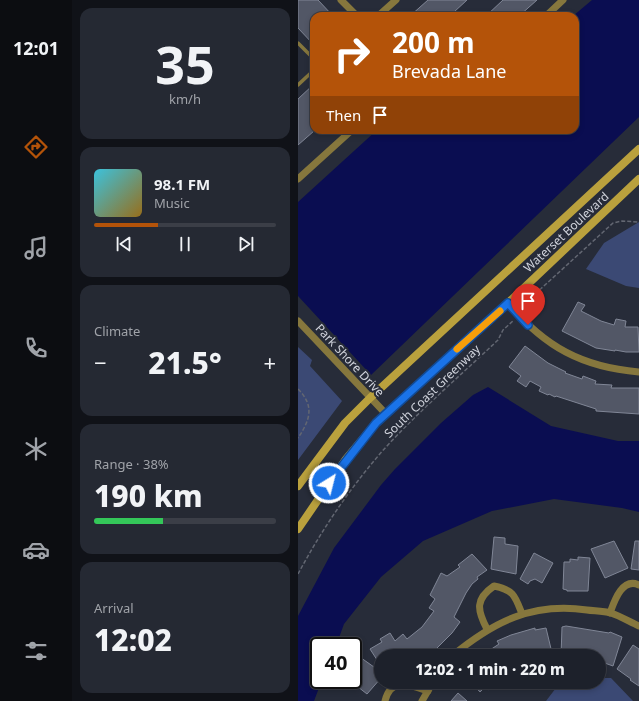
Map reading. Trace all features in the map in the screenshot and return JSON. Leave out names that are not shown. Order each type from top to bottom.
[{"type":"street","points":[[341,0],[352,12]]},
{"type":"street","points":[[382,12],[396,0]]},
{"type":"street","points":[[550,12],[563,0]]},
{"type":"street","points":[[298,179],[348,134]]},
{"type":"street","name":"Waterset Boulevard","points":[[298,486],[345,423],[370,398],[639,149]]},
{"type":"street","name":"Waterset Boulevard","points":[[298,529],[346,460],[386,414],[508,303],[639,179]]},
{"type":"street","points":[[508,303],[538,334],[562,352],[588,363],[614,370],[639,372]]},
{"type":"street","name":"Park Shore Drive","points":[[298,321],[386,414]]},
{"type":"street","points":[[610,613],[617,594],[626,585],[636,583],[639,585]]},
{"type":"street","points":[[488,629],[482,618],[479,605],[482,596],[494,586],[504,588],[514,594],[522,614]]},
{"type":"street","points":[[461,649],[488,629],[522,614],[542,609],[567,607],[610,613],[639,626]]},
{"type":"street","points":[[385,701],[387,693],[392,688],[406,683],[428,691],[422,701]]},
{"type":"lane","points":[[298,42],[310,55]]},
{"type":"lane","points":[[298,85],[310,74]]},
{"type":"path","name":"South Coast Greenway","points":[[298,574],[323,531],[343,501],[385,448],[407,425],[498,340],[503,330],[530,304],[534,295],[613,223],[622,221],[639,222]]},
{"type":"path","points":[[298,389],[306,397],[310,413],[305,427],[298,438]]},
{"type":"shaded area","points":[[592,0],[639,0],[639,117],[371,375],[298,296],[298,202],[373,134],[579,134],[579,12],[578,12]]},
{"type":"shaded area","points":[[639,222],[639,288],[626,286],[586,269],[604,243]]},
{"type":"shaded area","points":[[298,347],[312,360],[310,366],[342,401],[298,460]]},
{"type":"shaded area","points":[[488,387],[551,426],[618,441],[639,441],[639,512],[622,508],[554,499],[492,511],[423,541],[381,577],[344,624],[339,637],[310,637],[310,689],[319,689],[314,701],[298,701],[298,616],[334,548],[381,485],[395,469],[441,423],[473,395]]},
{"type":"shaded area","points":[[606,678],[611,678],[633,701],[546,701],[555,689],[606,689]]},
{"type":"building","points":[[298,0],[318,0],[329,12],[310,12],[310,41],[298,28]]},
{"type":"building","points":[[428,0],[467,0],[454,12],[414,12]]},
{"type":"building","points":[[503,0],[537,0],[524,12],[490,12]]},
{"type":"building","points":[[310,88],[311,134],[298,145],[298,99]]},
{"type":"building","points":[[578,302],[585,305],[581,311],[601,321],[614,325],[616,319],[626,321],[625,327],[638,327],[639,352],[615,351],[596,348],[562,331]]},
{"type":"building","points":[[525,346],[548,363],[566,372],[565,373],[582,379],[583,376],[596,381],[595,384],[612,385],[611,388],[639,388],[639,414],[596,411],[596,409],[539,391],[541,387],[530,381],[526,387],[517,381],[521,376],[509,367]]},
{"type":"building","points":[[494,537],[505,538],[505,544],[518,546],[516,574],[491,569]]},
{"type":"building","points":[[614,541],[628,568],[605,578],[591,549]]},
{"type":"building","points":[[635,541],[639,541],[639,570],[631,569]]},
{"type":"building","points":[[534,553],[553,563],[542,583],[535,579],[530,581],[528,584],[520,579]]},
{"type":"building","points":[[472,554],[487,570],[477,577],[478,579],[472,584],[466,593],[454,617],[460,622],[452,633],[436,649],[374,649],[374,655],[370,649],[382,642],[380,639],[390,633],[395,641],[403,634],[407,639],[422,627],[434,611],[429,608],[435,599],[430,595],[441,573],[447,576],[460,567],[458,565]]},
{"type":"building","points":[[578,557],[590,558],[588,591],[567,591],[563,589],[564,562],[570,562],[570,559],[578,560]]},
{"type":"building","points":[[566,626],[610,632],[622,637],[613,666],[606,664],[606,649],[561,649],[562,627]]},
{"type":"building","points":[[535,628],[535,630],[546,628],[551,649],[492,649],[499,644],[497,641]]},
{"type":"building","points":[[633,645],[639,649],[639,686],[617,669]]},
{"type":"building","points":[[362,659],[374,667],[374,686],[367,694],[361,689],[362,689]]},
{"type":"building","points":[[458,693],[467,701],[451,701]]},
{"type":"slow traffic","points":[[457,349],[500,311]]},
{"type":"route","points":[[329,483],[376,423],[508,303],[528,325]]}]
